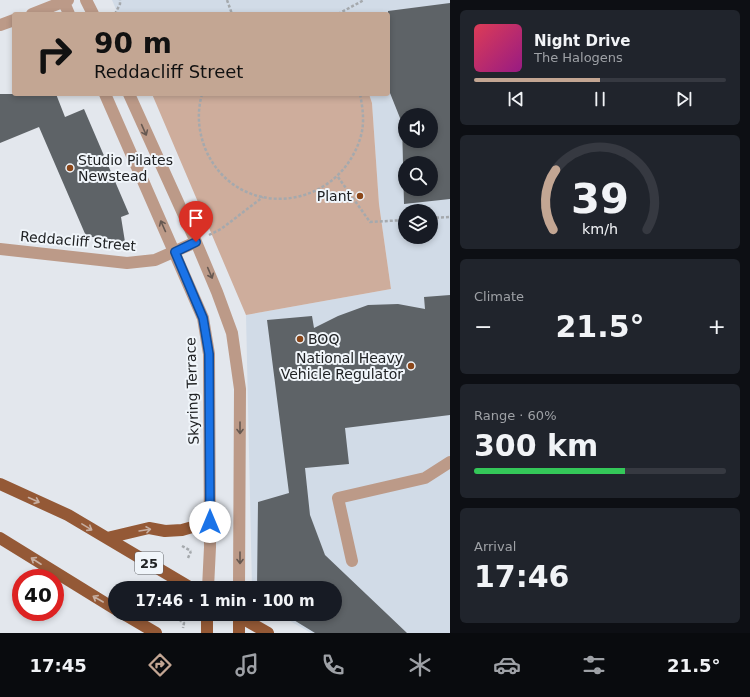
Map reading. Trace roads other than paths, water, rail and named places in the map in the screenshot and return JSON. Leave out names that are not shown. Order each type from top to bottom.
[{"type":"main road","name":"25","points":[[0,484],[68,515],[179,581]]},
{"type":"main road","points":[[106,538],[149,528],[178,531],[210,522]]},
{"type":"main road","points":[[0,538],[108,605]]},
{"type":"main road","points":[[136,621],[156,633]]},
{"type":"main road","points":[[207,621],[207,633]]},
{"type":"main road","points":[[238,621],[239,633]]},
{"type":"main road","points":[[248,621],[268,633]]},
{"type":"street","points":[[86,0],[91,12]]},
{"type":"street","points":[[37,12],[65,1],[68,12]]},
{"type":"street","points":[[0,26],[12,21]]},
{"type":"street","name":"Skyring Terrace","points":[[106,96],[203,318],[209,354],[210,522],[208,581]]},
{"type":"street","points":[[129,96],[196,242],[232,333],[240,389],[240,581]]},
{"type":"street","name":"Reddacliff Street","points":[[0,249],[127,263],[149,261],[175,252],[196,242]]},
{"type":"street","points":[[352,561],[338,498],[425,478],[450,462]]},
{"type":"place","name":"Studio Pilates Newstead","points":[[70,168]]},
{"type":"place","name":"Plant","points":[[360,196]]},
{"type":"place","name":"BOQ","points":[[300,339]]},
{"type":"place","name":"National Heavy Vehicle Regulator","points":[[411,366]]}]
